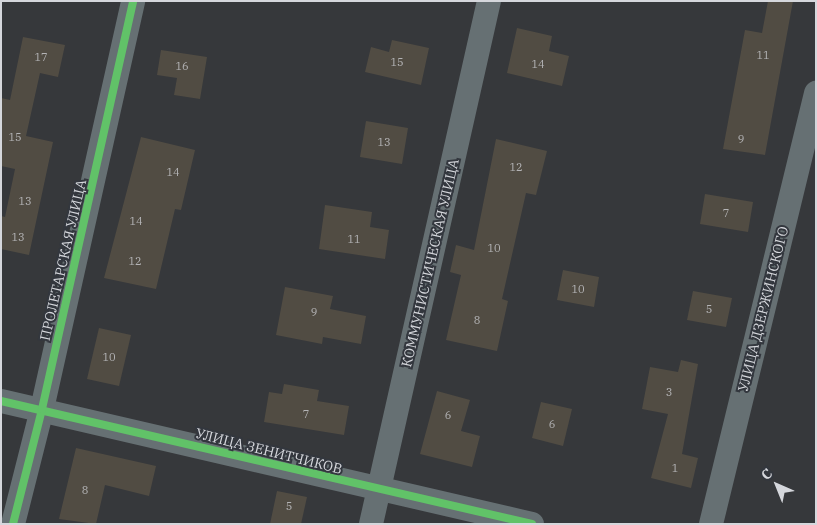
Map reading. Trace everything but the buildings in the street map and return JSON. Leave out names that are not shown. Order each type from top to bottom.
[{"type":"street","name":"ПРОЛЕТАРСКАЯ УЛИЦА","points":[[13,524],[42,410],[133,1]]},
{"type":"street","name":"КОММУНИСТИЧЕСКАЯ УЛИЦА","points":[[371,524],[489,1]]},
{"type":"street","name":"УЛИЦА ДЗЕРЖИНСКОГО","points":[[711,524],[816,93]]},
{"type":"street","name":"УЛИЦА ЗЕНИТЧИКОВ","points":[[1,401],[532,524]]},
{"type":"cycle path","points":[[13,524],[42,409],[133,1]]},
{"type":"cycle path","points":[[1,401],[532,524]]}]
